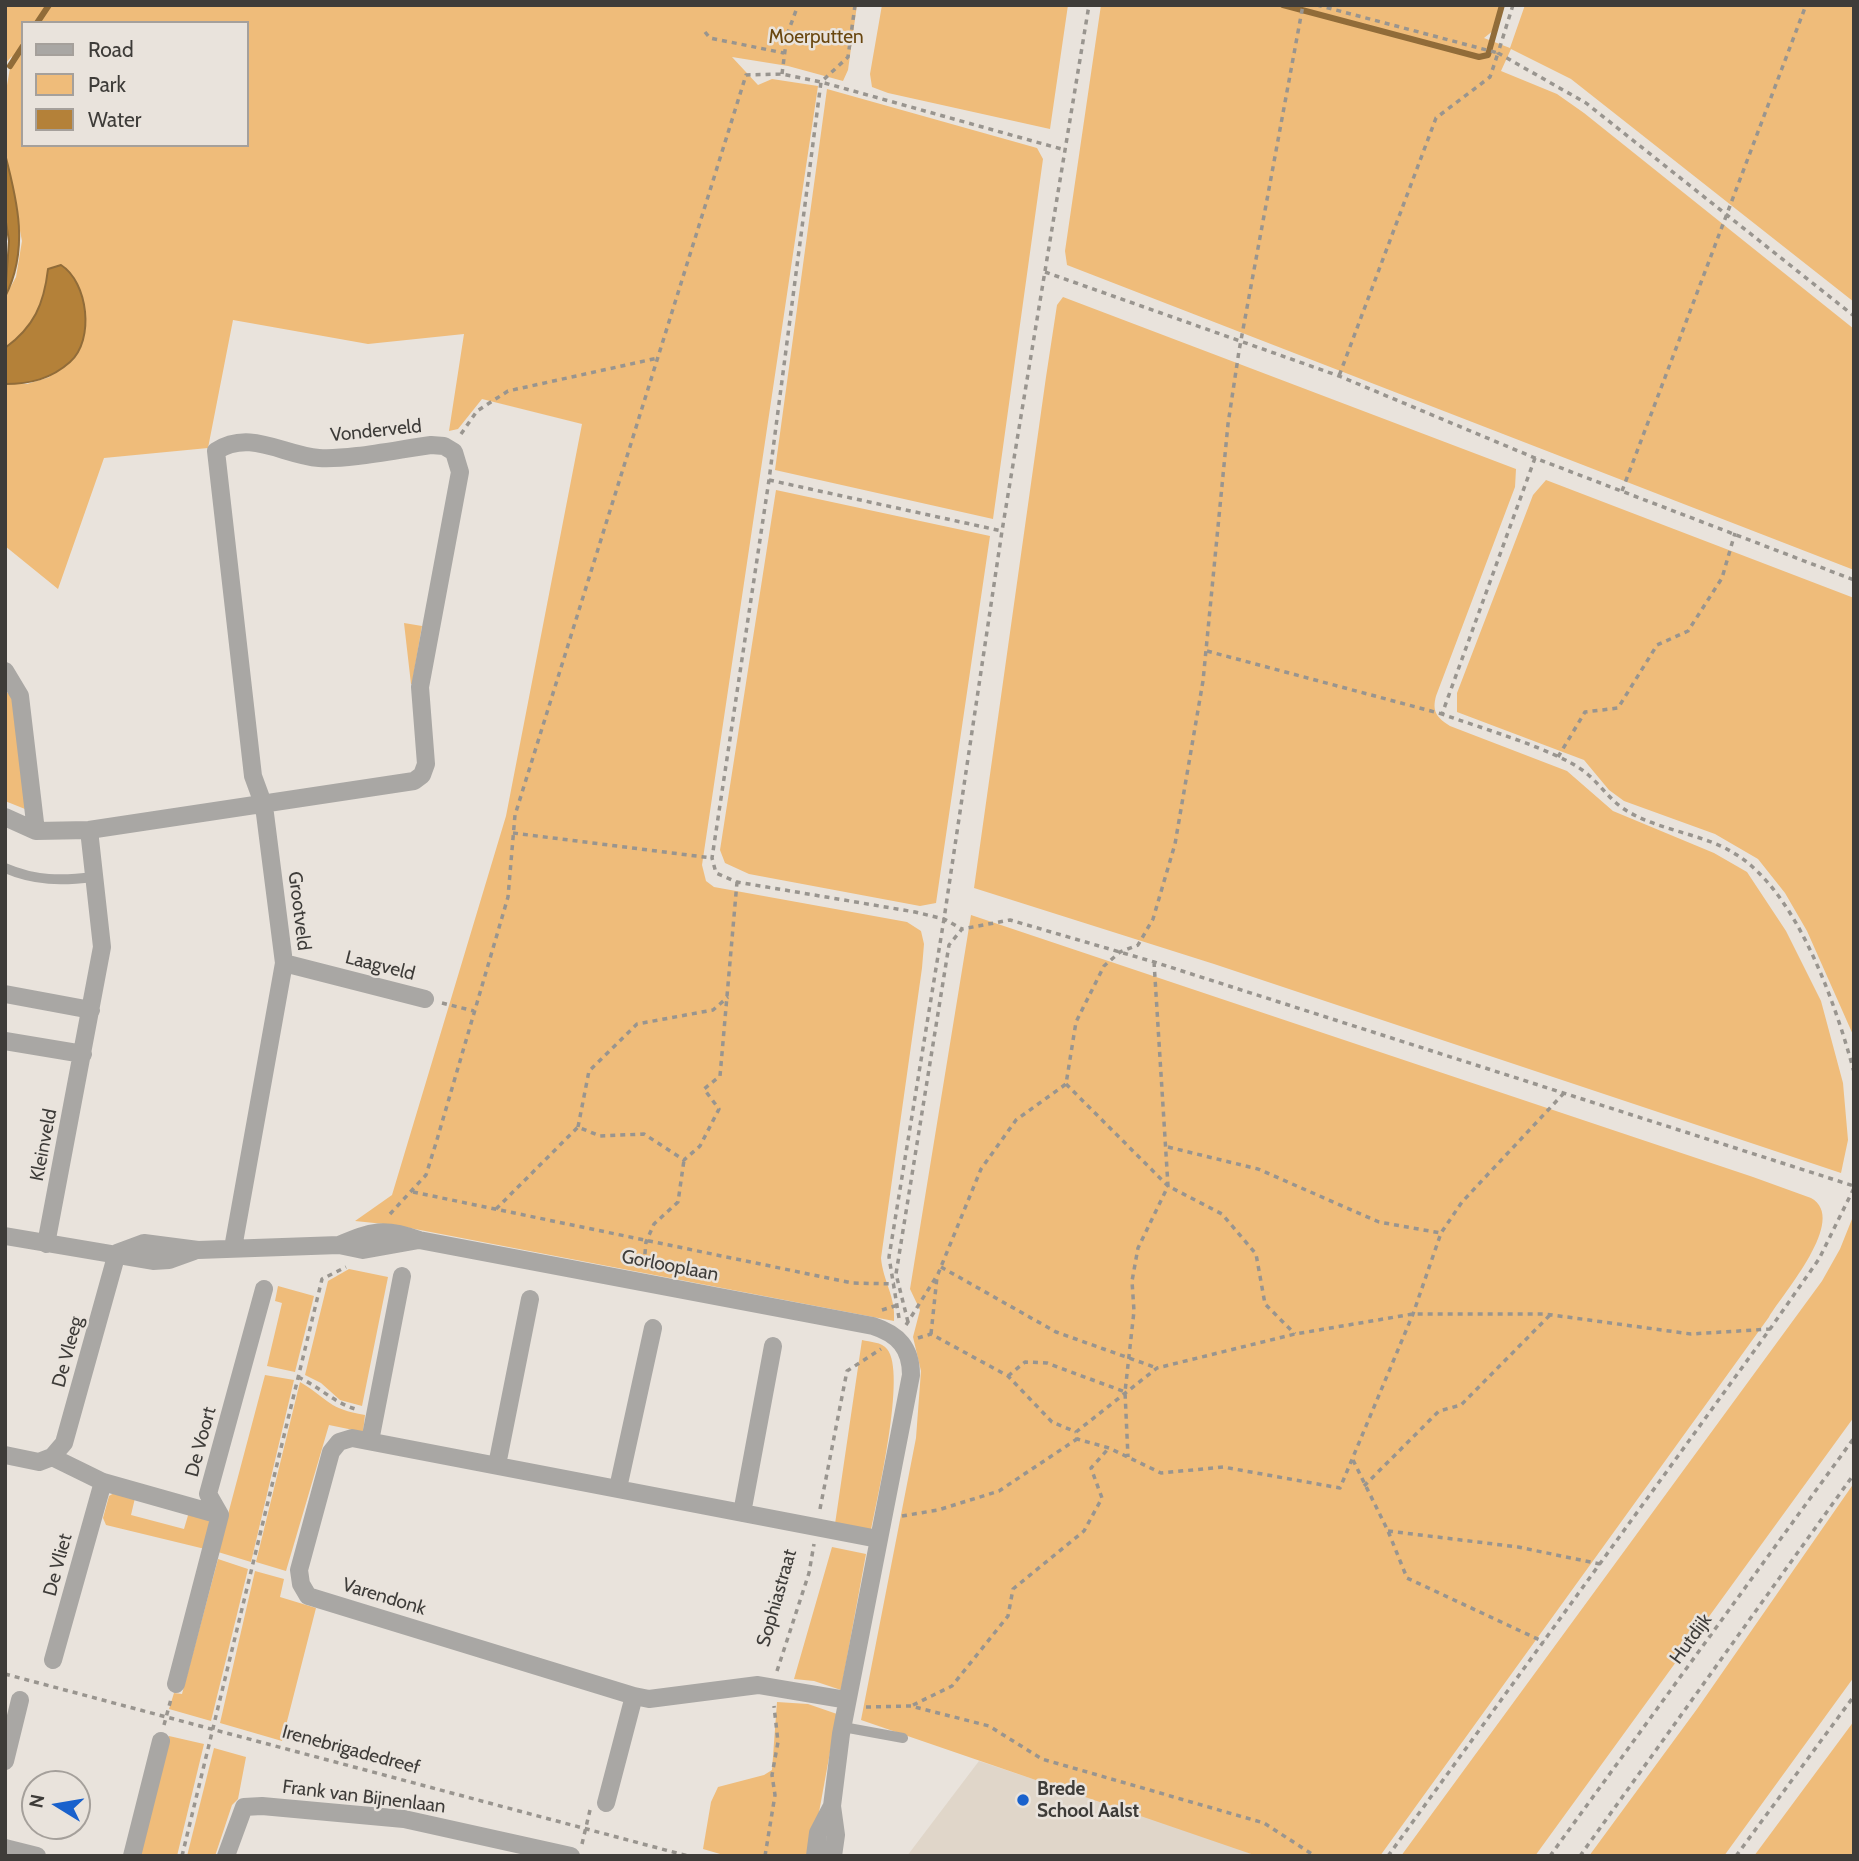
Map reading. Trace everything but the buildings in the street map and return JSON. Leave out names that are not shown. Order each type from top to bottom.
[{"type":"street","name":"Vonderveld","points":[[264,806],[253,776],[216,452],[231,442],[253,443],[319,458],[431,445],[450,449]]},
{"type":"street","points":[[5,817],[36,831],[89,830],[264,806],[414,781],[422,775],[426,764],[420,687],[460,472],[459,460],[450,449]]},
{"type":"street","points":[[6,674],[20,696],[36,831]]},
{"type":"street","name":"Grootveld","points":[[233,1248],[284,963],[264,806]]},
{"type":"street","name":"Kleinveld","points":[[46,1244],[102,947],[89,830]]},
{"type":"street","name":"Laagveld","points":[[284,963],[425,999]]},
{"type":"street","points":[[5,994],[91,1010]]},
{"type":"street","points":[[5,1041],[83,1054]]},
{"type":"street","name":"Gorlooplaan","points":[[5,1236],[153,1261],[169,1260],[198,1250],[339,1245],[379,1249],[419,1240],[873,1326],[902,1343]]},
{"type":"street","name":"De Vleeg","points":[[52,1457],[64,1443],[117,1253]]},
{"type":"street","points":[[370,1441],[402,1276]]},
{"type":"street","name":"De Voort","points":[[220,1515],[208,1494],[264,1289]]},
{"type":"street","points":[[497,1465],[530,1299]]},
{"type":"street","points":[[618,1488],[653,1328]]},
{"type":"street","points":[[833,1856],[836,1835],[832,1806],[843,1727],[911,1376],[902,1343]]},
{"type":"street","points":[[742,1513],[773,1346]]},
{"type":"street","name":"Varendonk","points":[[847,1704],[772,1685],[649,1699],[634,1696],[308,1596],[301,1584],[299,1570],[331,1452],[339,1443],[352,1438],[878,1539]]},
{"type":"street","points":[[5,1455],[38,1462],[52,1457],[103,1482],[220,1515],[176,1684]]},
{"type":"street","name":"De Vliet","points":[[53,1660],[103,1482]]},
{"type":"street","points":[[606,1800],[634,1696]]},
{"type":"street","points":[[5,1761],[20,1700]]},
{"type":"street","points":[[132,1856],[162,1741]]},
{"type":"street","name":"Frank van Bijnenlaan","points":[[226,1856],[244,1807],[262,1806],[404,1819],[576,1851]]},
{"type":"street","points":[[815,1856],[818,1833],[832,1806]]},
{"type":"street","points":[[5,1848],[37,1856]]},
{"type":"lane","points":[[5,868],[30,877],[54,881],[93,877]]},
{"type":"lane","points":[[843,1727],[903,1738]]},
{"type":"path","points":[[782,74],[787,35],[798,5]]},
{"type":"path","points":[[855,5],[848,57],[821,82],[769,480],[712,858],[716,873],[737,882],[944,919],[962,929],[1010,920],[1154,962],[1854,1187],[1819,1259],[1388,1856]]},
{"type":"path","points":[[902,1343],[889,1257],[944,919],[1002,531],[1089,5]]},
{"type":"path","points":[[962,929],[949,945],[897,1274],[908,1322],[938,1275],[981,1169],[1016,1120],[1066,1084],[1076,1022],[1104,966],[1120,952],[1138,945],[1153,919],[1175,844],[1207,651],[1228,424],[1240,342],[1303,5]]},
{"type":"path","points":[[1317,5],[1498,53],[1586,103],[1854,316]]},
{"type":"path","points":[[1339,376],[1436,118],[1490,77],[1513,5]]},
{"type":"path","points":[[1622,491],[1806,5]]},
{"type":"path","points":[[705,32],[710,38],[784,53]]},
{"type":"path","points":[[895,1284],[852,1283],[413,1192],[426,1175],[508,897],[515,815],[746,75],[782,74],[821,82],[1065,150]]},
{"type":"path","points":[[1045,272],[1339,376],[1535,458],[1854,580]]},
{"type":"path","points":[[450,449],[477,411],[508,391],[658,358]]},
{"type":"path","points":[[1442,714],[1535,458]]},
{"type":"path","points":[[769,480],[1002,531]]},
{"type":"path","points":[[1558,757],[1585,712],[1618,708],[1657,645],[1688,631],[1722,578],[1735,533]]},
{"type":"path","points":[[1207,651],[1442,714],[1558,757],[1584,771],[1624,809],[1737,855],[1770,883],[1810,948],[1843,1032],[1854,1072]]},
{"type":"path","points":[[513,833],[712,858]]},
{"type":"path","points":[[643,1268],[646,1242],[654,1224],[678,1202],[684,1160],[700,1146],[719,1109],[704,1089],[720,1076],[737,882]]},
{"type":"path","points":[[1128,1457],[1125,1392],[1134,1311],[1132,1281],[1138,1248],[1168,1186],[1168,1147],[1159,1066],[1154,962]]},
{"type":"path","points":[[496,1209],[578,1127],[589,1071],[637,1024],[713,1010],[727,997]]},
{"type":"path","points":[[425,999],[474,1011]]},
{"type":"path","points":[[1066,1084],[1168,1186],[1222,1214],[1256,1254],[1265,1304],[1295,1334]]},
{"type":"path","points":[[883,1519],[938,1510],[999,1492],[1077,1439],[1109,1448],[1161,1473],[1223,1467],[1340,1488],[1413,1314],[1441,1233],[1462,1202],[1564,1093]]},
{"type":"path","points":[[578,1127],[600,1136],[644,1134],[684,1160]]},
{"type":"path","points":[[1168,1147],[1258,1169],[1379,1222],[1441,1233]]},
{"type":"path","points":[[941,1267],[1056,1332],[1157,1368]]},
{"type":"path","points":[[938,1275],[931,1335],[1008,1376],[1052,1422],[1076,1432]]},
{"type":"path","points":[[182,1856],[322,1279]]},
{"type":"path","points":[[1076,1432],[1157,1368],[1295,1334],[1413,1314],[1550,1315],[1691,1334],[1770,1329]]},
{"type":"path","points":[[1364,1486],[1439,1411],[1461,1405],[1550,1315]]},
{"type":"path","name":"Sophiastraat","points":[[765,1856],[775,1796],[772,1775],[778,1742],[772,1685],[809,1573],[847,1371],[902,1343],[931,1335]]},
{"type":"path","points":[[1008,1376],[1024,1362],[1047,1363],[1125,1392]]},
{"type":"path","points":[[298,1377],[322,1388],[338,1404],[374,1414]]},
{"type":"path","points":[[1076,1432],[1077,1439]]},
{"type":"path","name":"Hutdijk","points":[[1550,1856],[1854,1438]]},
{"type":"path","points":[[911,1706],[952,1686],[1007,1616],[1013,1589],[1084,1531],[1102,1498],[1091,1468],[1109,1448]]},
{"type":"path","points":[[1353,1459],[1388,1531],[1407,1578],[1544,1642]]},
{"type":"path","name":"Hutdijk","points":[[1580,1856],[1854,1474]]},
{"type":"path","points":[[1388,1531],[1518,1547],[1601,1564]]},
{"type":"path","name":"Irenebrigadedreef","points":[[5,1674],[214,1727],[688,1856]]},
{"type":"path","points":[[1736,1856],[1854,1696]]},
{"type":"path","points":[[847,1704],[911,1706],[989,1726],[1042,1759],[1264,1823],[1315,1856]]},
{"type":"path","points":[[576,1851],[586,1828],[593,1796],[606,1800]]},
{"type":"shaded area","name":"Brede School Aalst","points":[[979,1761],[1213,1839],[1257,1856],[907,1856]]},
{"type":"green space","name":"Moerputten","points":[[5,5],[857,5],[848,70],[843,81],[788,66],[732,57],[758,85],[772,79],[818,86],[702,865],[706,881],[714,887],[907,922],[921,931],[924,944],[922,968],[881,1258],[893,1304],[894,1321],[394,1225],[355,1221],[392,1195],[506,816],[582,424],[482,399],[458,429],[449,431],[464,334],[368,344],[233,320],[208,448],[104,458],[58,589],[5,546],[5,384],[27,384],[50,377],[48,269],[44,293],[36,314],[23,332],[5,348],[5,297],[16,277],[22,241],[5,154],[5,97],[12,56],[5,64]]},
{"type":"green space","points":[[882,5],[1068,5],[1050,129],[888,93],[872,87],[870,74]]},
{"type":"green space","points":[[1101,5],[1503,5],[1494,30],[1484,38],[1510,48],[1525,5],[1854,5],[1854,302],[1571,79],[1511,49],[1501,71],[1557,94],[1584,113],[1854,329],[1854,570],[1067,265],[1065,251]]},
{"type":"green space","points":[[827,89],[1037,148],[1043,159],[993,519],[775,470]]},
{"type":"green space","points":[[1063,297],[1516,469],[1515,487],[1436,696],[1436,713],[1450,726],[1567,771],[1613,811],[1714,853],[1747,872],[1786,931],[1821,1001],[1843,1083],[1848,1140],[1841,1173],[1214,964],[974,888],[1046,377],[1057,305]]},
{"type":"green space","points":[[1546,480],[1854,598],[1854,1037],[1807,931],[1785,893],[1758,859],[1715,834],[1624,801],[1609,790],[1584,760],[1457,712],[1457,693],[1533,495]]},
{"type":"green space","points":[[776,490],[990,536],[936,903],[920,906],[749,874],[725,863],[720,850]]},
{"type":"green space","points":[[404,623],[422,626],[412,684],[411,684]]},
{"type":"green space","points":[[5,692],[13,695],[25,809],[5,801]]},
{"type":"green space","points":[[971,915],[1753,1177],[1811,1198],[1821,1208],[1822,1222],[1810,1256],[1769,1317],[1380,1856],[1257,1856],[861,1720],[916,1438],[921,1371],[913,1337],[920,1310],[910,1289]]},
{"type":"green space","points":[[1854,1214],[1854,1417],[1535,1856],[1401,1856],[1822,1281],[1840,1249]]},
{"type":"green space","points":[[349,1269],[388,1277],[362,1406],[340,1400],[321,1383],[305,1375],[328,1281]]},
{"type":"green space","points":[[278,1286],[314,1296],[295,1372],[267,1366],[282,1303],[275,1301]]},
{"type":"green space","points":[[862,1340],[887,1349],[892,1362],[894,1383],[889,1437],[871,1531],[835,1524]]},
{"type":"green space","points":[[265,1375],[294,1380],[251,1562],[218,1552]]},
{"type":"green space","points":[[300,1382],[336,1407],[365,1415],[363,1432],[329,1425],[286,1571],[256,1562]]},
{"type":"green space","points":[[1854,1483],[1854,1677],[1724,1856],[1589,1856],[1697,1709]]},
{"type":"green space","points":[[114,1493],[135,1498],[131,1515],[184,1529],[189,1512],[210,1518],[205,1549],[106,1525],[103,1518],[109,1496]]},
{"type":"green space","points":[[832,1547],[866,1554],[841,1690],[814,1681],[794,1679]]},
{"type":"green space","points":[[218,1559],[248,1569],[211,1721],[169,1709],[174,1693],[182,1694]]},
{"type":"green space","points":[[255,1571],[284,1579],[280,1597],[316,1608],[282,1741],[220,1723]]},
{"type":"green space","points":[[777,1702],[808,1704],[837,1714],[811,1856],[727,1856],[703,1849],[711,1802],[718,1787],[764,1775],[772,1770]]},
{"type":"green space","points":[[1854,1721],[1854,1856],[1754,1856]]},
{"type":"green space","points":[[169,1736],[204,1744],[177,1856],[138,1856]]},
{"type":"green space","points":[[214,1748],[246,1757],[238,1799],[232,1805],[215,1856],[187,1856]]},
{"type":"water","points":[[5,154],[17,208],[19,244],[17,262],[5,297],[9,241],[5,216]]},
{"type":"water","points":[[61,265],[77,284],[85,312],[83,340],[78,352],[63,368],[48,376],[32,382],[5,384],[5,348],[23,332],[36,314],[44,293],[48,269]]},
{"type":"waterway","points":[[38,21],[49,5]]},
{"type":"waterway","points":[[1283,5],[1479,57],[1488,55],[1502,5]]},
{"type":"waterway","points":[[10,66],[21,49]]},
{"type":"place","name":"Brede School Aalst","points":[[1023,1800]]}]
